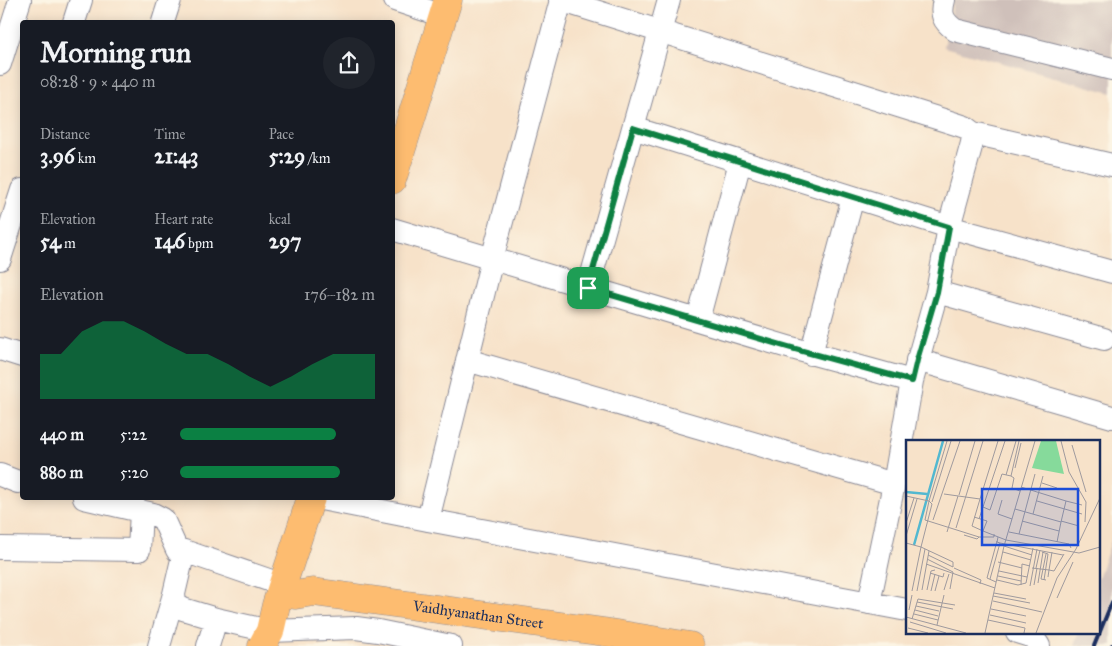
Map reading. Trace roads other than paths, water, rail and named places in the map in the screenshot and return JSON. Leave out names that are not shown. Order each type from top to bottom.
[{"type":"main road","points":[[395,170],[445,8]]},
{"type":"main road","points":[[266,639],[276,605],[289,590],[311,500]]},
{"type":"main road","name":"Vaidhyanathan Street","points":[[289,590],[304,606],[312,610],[567,646]]},
{"type":"main road","name":"Vaidhyanathan Street","points":[[289,590],[604,632],[690,646]]},
{"type":"street","points":[[0,64],[20,0]]},
{"type":"street","points":[[75,20],[81,0]]},
{"type":"street","points":[[164,20],[170,0]]},
{"type":"street","points":[[396,0],[445,8]]},
{"type":"street","points":[[428,520],[492,259],[560,0],[956,124],[965,127],[972,133],[1112,165]]},
{"type":"street","points":[[588,288],[669,0]]},
{"type":"street","points":[[944,0],[942,16],[946,23],[955,30],[1112,69]]},
{"type":"street","points":[[633,128],[949,227],[1112,272]]},
{"type":"street","points":[[869,602],[894,484],[914,371],[937,292],[949,227],[972,142],[972,133]]},
{"type":"street","points":[[698,320],[740,162]]},
{"type":"street","points":[[811,354],[853,197]]},
{"type":"street","points":[[0,258],[20,205]]},
{"type":"street","points":[[395,230],[811,354],[914,371],[1112,417]]},
{"type":"street","points":[[937,292],[1104,339]]},
{"type":"street","points":[[0,349],[20,355]]},
{"type":"street","points":[[467,360],[894,484]]},
{"type":"street","points":[[93,500],[153,514],[163,519],[177,550],[289,590]]},
{"type":"street","points":[[326,500],[906,610]]},
{"type":"street","points":[[0,548],[139,550],[141,511]]},
{"type":"street","points":[[158,646],[174,594],[184,551]]},
{"type":"street","points":[[174,594],[175,604],[182,609],[216,619],[266,639],[356,628],[378,630],[450,646]]},
{"type":"street","points":[[208,646],[216,619]]},
{"type":"street","points":[[1023,634],[1033,638],[1039,646]]},
{"type":"railway","points":[[1100,631],[1112,602]]},
{"type":"railway","points":[[1094,646],[1099,634]]}]
